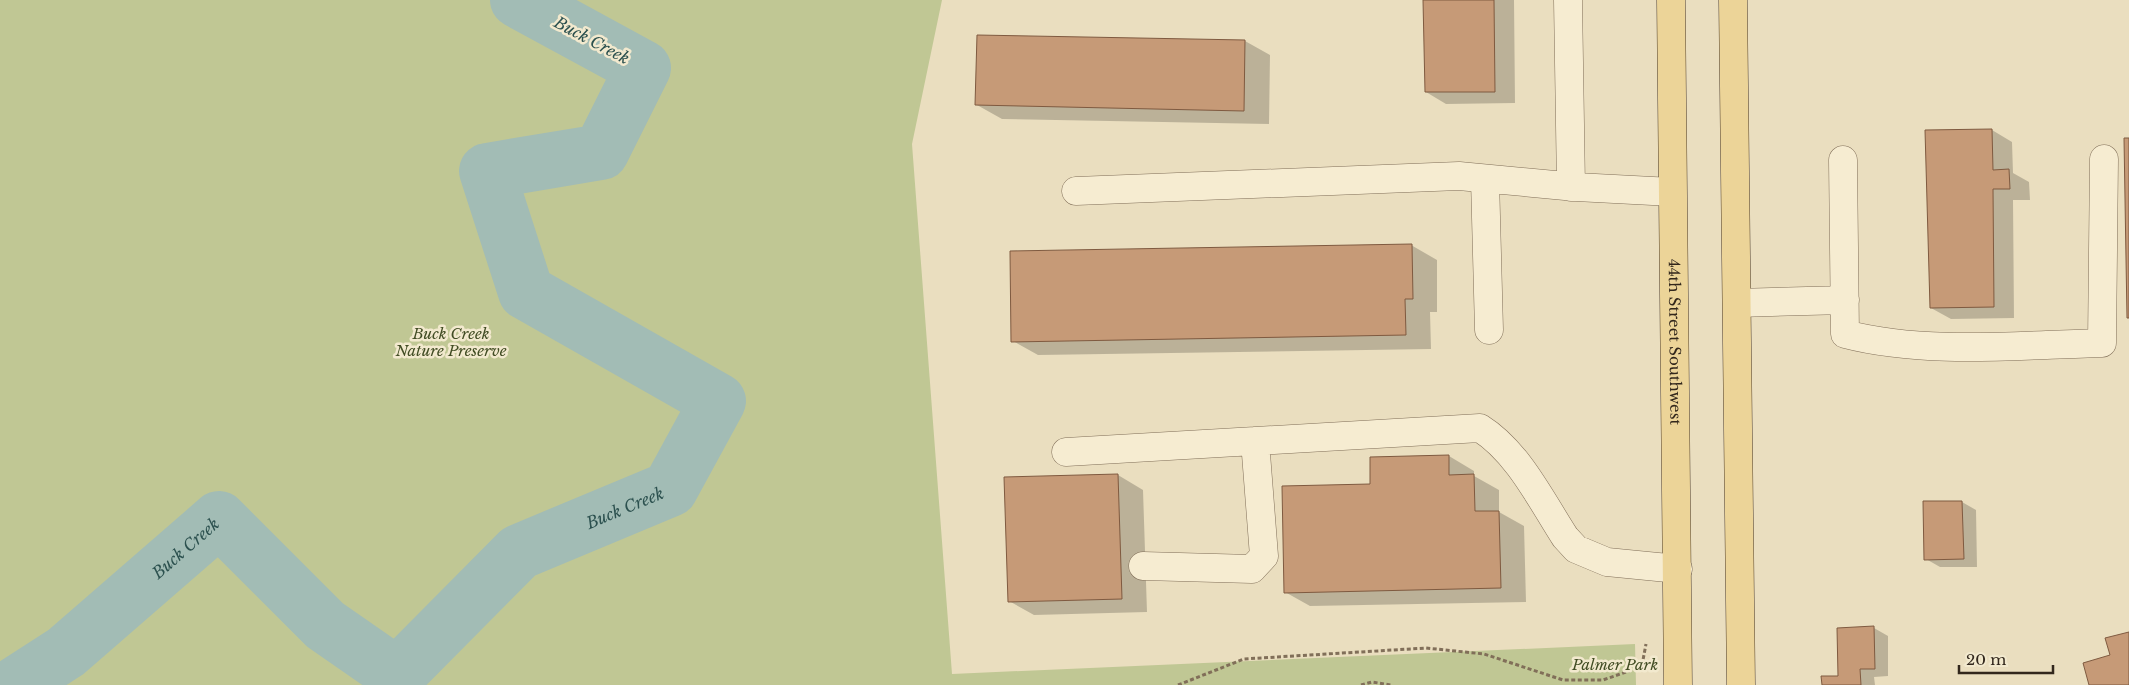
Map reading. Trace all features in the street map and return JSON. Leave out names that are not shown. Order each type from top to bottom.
[{"type":"main road","name":"44th Street Southwest","points":[[1671,0],[1678,685]]},
{"type":"main road","points":[[1734,0],[1741,685]]},
{"type":"lane","points":[[1568,0],[1571,187]]},
{"type":"lane","points":[[1843,160],[1845,334],[1870,341],[1943,346],[2102,343],[2104,159]]},
{"type":"lane","points":[[1076,191],[1459,176],[1571,187],[1672,192]]},
{"type":"lane","points":[[1485,179],[1489,330]]},
{"type":"lane","points":[[1737,303],[1845,300]]},
{"type":"lane","points":[[1066,452],[1480,428],[1496,438],[1508,450],[1565,537],[1576,549],[1607,562],[1678,569]]},
{"type":"lane","points":[[1143,566],[1252,569],[1264,556],[1256,441]]},
{"type":"path","points":[[1178,685],[1244,659],[1426,648],[1484,654],[1563,680],[1603,680],[1629,671],[1643,660],[1646,642]]},
{"type":"path","points":[[1361,685],[1372,682],[1391,685]]},
{"type":"green space","name":"Buck Creek Nature Preserve","points":[[0,0],[942,0],[912,144],[952,674],[1635,644],[1636,685],[0,685]]},
{"type":"building","points":[[1423,0],[1494,0],[1495,92],[1425,92]]},
{"type":"building","points":[[977,35],[1245,40],[1244,111],[975,105]]},
{"type":"building","points":[[1992,129],[1993,170],[2009,169],[2010,189],[1993,189],[1994,307],[1930,308],[1925,130]]},
{"type":"building","points":[[2124,138],[2129,138],[2129,318],[2127,318]]},
{"type":"building","points":[[1412,244],[1413,299],[1405,299],[1406,335],[1011,342],[1010,251]]},
{"type":"building","points":[[1449,455],[1449,475],[1474,474],[1475,511],[1499,511],[1501,588],[1284,593],[1282,486],[1370,484],[1370,457]]},
{"type":"building","points":[[1118,474],[1122,599],[1008,602],[1004,477]]},
{"type":"building","points":[[1923,501],[1962,501],[1964,559],[1924,560]]},
{"type":"building","points":[[1874,626],[1875,669],[1860,669],[1861,685],[1822,685],[1821,676],[1838,676],[1837,628]]},
{"type":"building","points":[[2129,632],[2129,685],[2089,685],[2083,663],[2110,655],[2105,638]]},
{"type":"waterway","name":"Buck Creek","points":[[15,685],[66,652],[219,519],[325,625],[397,675],[519,552],[670,489],[718,401],[526,292],[487,171],[601,152],[643,68],[518,0]]},
{"type":"park label","name":"Palmer Park","points":[[1615,665]]}]
